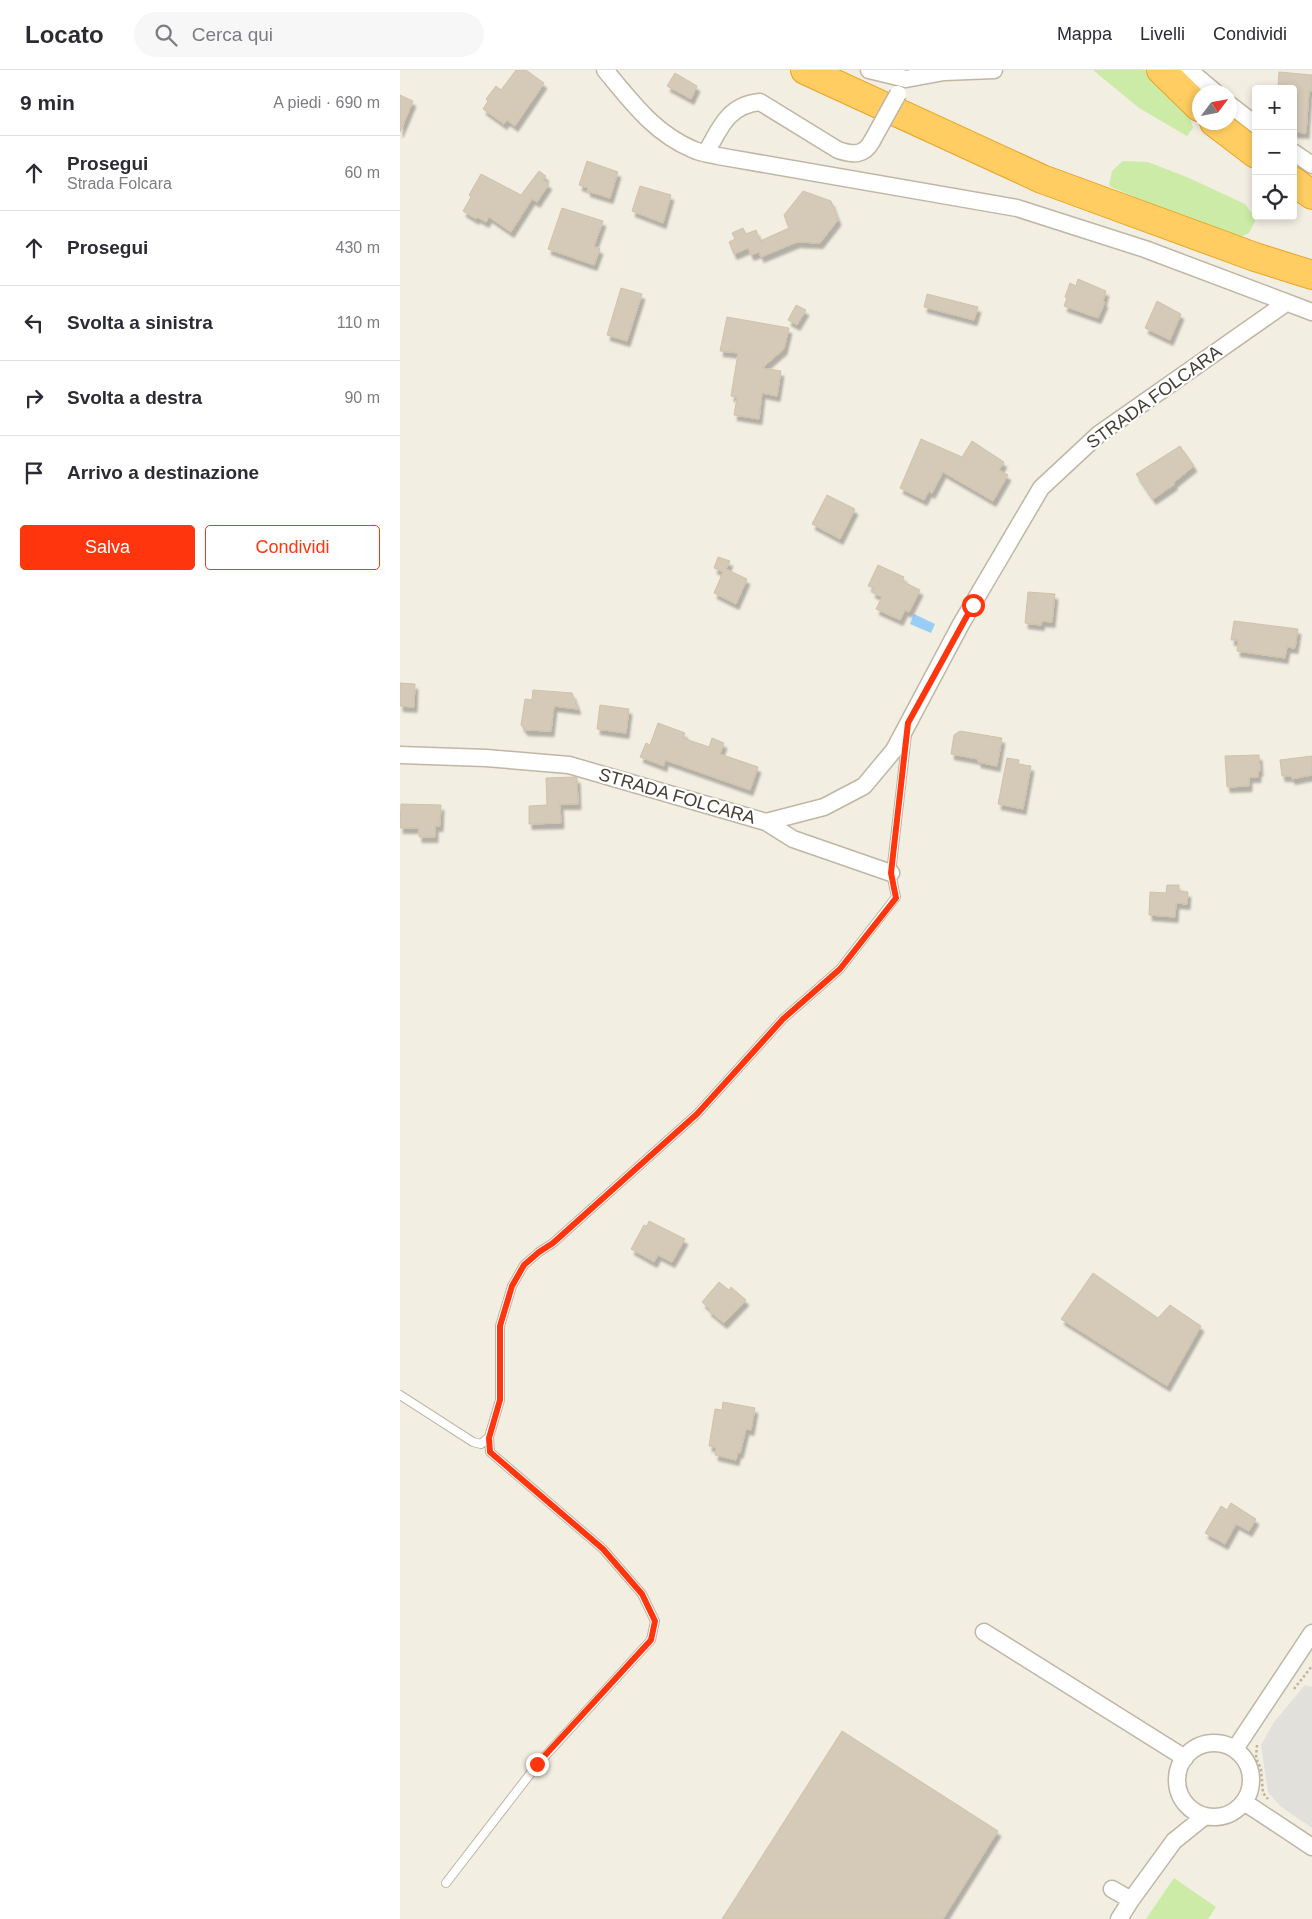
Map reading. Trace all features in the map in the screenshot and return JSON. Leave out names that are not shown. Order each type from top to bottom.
[{"type":"highway","points":[[804,70],[1042,179],[1255,257],[1312,275]]},
{"type":"highway","points":[[1161,70],[1192,91]]},
{"type":"highway","points":[[1237,128],[1252,138]]},
{"type":"highway","points":[[1224,130],[1252,151]]},
{"type":"highway","points":[[1297,171],[1312,181]]},
{"type":"highway","points":[[1297,184],[1312,195]]},
{"type":"street","points":[[605,70],[644,117],[662,132],[693,150],[1017,208],[1145,248],[1312,312]]},
{"type":"street","points":[[869,70],[906,79],[944,72],[994,70]]},
{"type":"street","points":[[706,153],[726,118],[737,108],[750,103],[760,102],[838,150],[852,155],[861,153],[869,146],[906,79]]},
{"type":"street","points":[[1237,110],[1252,122]]},
{"type":"street","points":[[1297,155],[1312,165]]},
{"type":"street","name":"STRADA FOLCARA","points":[[400,755],[486,758],[569,765],[766,822],[824,807],[864,786],[894,750],[961,624],[1042,488],[1099,434],[1286,303]]},
{"type":"street","points":[[766,822],[792,839],[891,873]]},
{"type":"street","points":[[984,1632],[1184,1758]]},
{"type":"street","points":[[1235,1749],[1312,1633]]},
{"type":"street","points":[[1208,1744],[1224,1744],[1235,1749],[1245,1760],[1251,1774],[1252,1784],[1244,1802],[1227,1815],[1205,1816],[1195,1812],[1186,1804],[1180,1793],[1177,1781],[1179,1769],[1184,1758],[1192,1750],[1208,1744]]},
{"type":"street","points":[[1244,1802],[1312,1847]]},
{"type":"street","points":[[1174,1841],[1186,1804]]},
{"type":"street","points":[[1119,1919],[1174,1841],[1205,1816]]},
{"type":"street","points":[[1112,1889],[1131,1900]]},
{"type":"lane","points":[[446,1883],[537,1764],[651,1640],[655,1621],[642,1594],[603,1549],[490,1452],[489,1438],[500,1400],[500,1326],[512,1286],[524,1265],[553,1243],[697,1114],[783,1019],[840,969],[896,898],[891,873],[908,723]]},
{"type":"lane","points":[[400,1395],[473,1442],[481,1444],[489,1438]]},
{"type":"path","points":[[1293,1689],[1312,1666]]},
{"type":"path","points":[[1258,1742],[1256,1758],[1261,1769],[1263,1793],[1273,1805]]},
{"type":"green space","points":[[1093,70],[1145,70],[1190,118],[1192,129],[1187,136],[1139,108]]},
{"type":"green space","points":[[1123,161],[1148,162],[1189,178],[1245,204],[1252,214],[1252,220],[1256,220],[1249,233],[1235,240],[1109,186],[1112,171]]},
{"type":"green space","points":[[1174,1878],[1216,1907],[1208,1919],[1146,1919]]},
{"type":"shaded area","points":[[1305,1685],[1312,1687],[1312,1828],[1280,1806],[1268,1792],[1261,1745],[1274,1722]]},
{"type":"water","points":[[914,614],[935,624],[931,633],[910,624]]},
{"type":"building","points":[[516,70],[526,70],[544,83],[515,126],[507,120],[504,124],[483,109],[488,101],[486,99],[496,86],[501,90]]},
{"type":"building","points":[[1279,72],[1312,75],[1312,91],[1309,91],[1306,133],[1297,132],[1297,85],[1278,85]]},
{"type":"building","points":[[675,73],[697,86],[691,99],[667,86]]},
{"type":"building","points":[[400,95],[413,101],[400,132]]},
{"type":"building","points":[[587,161],[618,172],[610,198],[587,191],[588,188],[579,185]]},
{"type":"building","points":[[539,171],[546,176],[543,180],[549,184],[537,202],[532,199],[511,232],[489,217],[486,222],[477,217],[476,219],[463,211],[471,197],[469,195],[481,174],[521,195]]},
{"type":"building","points":[[640,186],[671,195],[663,223],[632,211]]},
{"type":"building","points":[[803,191],[831,201],[838,220],[820,243],[797,242],[761,257],[759,252],[751,255],[748,248],[734,254],[729,242],[735,239],[732,233],[743,228],[746,234],[756,230],[760,241],[789,228],[784,215]]},
{"type":"building","points":[[562,208],[603,221],[594,246],[600,249],[594,265],[548,249]]},
{"type":"building","points":[[1078,279],[1106,291],[1103,301],[1105,302],[1098,318],[1064,306],[1070,283],[1076,286]]},
{"type":"building","points":[[621,288],[642,294],[627,341],[607,335]]},
{"type":"building","points":[[927,294],[978,307],[974,320],[924,307]]},
{"type":"building","points":[[1157,301],[1181,314],[1170,340],[1145,328]]},
{"type":"building","points":[[796,305],[806,310],[797,325],[788,320]]},
{"type":"building","points":[[727,317],[789,328],[784,349],[762,368],[781,371],[777,396],[762,393],[759,419],[734,415],[737,397],[731,396],[738,353],[720,351]]},
{"type":"building","points":[[921,439],[962,457],[972,441],[1004,462],[999,470],[1008,475],[993,501],[943,472],[932,493],[929,491],[924,500],[900,488]]},
{"type":"building","points":[[1180,446],[1194,466],[1173,483],[1175,484],[1153,499],[1136,474]]},
{"type":"building","points":[[827,495],[855,509],[840,539],[812,524]]},
{"type":"building","points":[[718,557],[730,561],[726,569],[747,579],[736,604],[714,593],[723,572],[714,568]]},
{"type":"building","points":[[878,565],[904,577],[902,581],[920,590],[909,612],[905,610],[900,620],[876,609],[882,597],[872,592],[874,588],[868,586]]},
{"type":"building","points":[[1028,592],[1055,594],[1052,622],[1042,621],[1041,625],[1025,623]]},
{"type":"building","points":[[1234,621],[1298,629],[1295,648],[1287,647],[1285,658],[1237,651],[1238,640],[1231,640]]},
{"type":"building","points":[[400,683],[415,684],[414,707],[400,706]]},
{"type":"building","points":[[533,690],[572,693],[578,709],[554,706],[551,731],[525,730],[521,725],[525,699],[532,700]]},
{"type":"building","points":[[600,705],[629,709],[626,733],[597,729]]},
{"type":"building","points":[[658,723],[685,733],[683,738],[709,747],[712,738],[724,743],[720,754],[758,767],[750,790],[665,760],[664,766],[640,757],[646,743],[650,745]]},
{"type":"building","points":[[960,731],[1002,738],[997,766],[978,762],[978,759],[951,754],[954,735]]},
{"type":"building","points":[[1259,755],[1260,771],[1258,770],[1258,777],[1249,777],[1249,786],[1227,787],[1225,756]]},
{"type":"building","points":[[1312,756],[1312,775],[1292,779],[1291,776],[1282,776],[1280,760]]},
{"type":"building","points":[[1007,758],[1019,760],[1018,764],[1031,766],[1023,809],[998,804]]},
{"type":"building","points":[[546,778],[577,778],[578,804],[560,804],[561,823],[529,824],[529,806],[547,805]]},
{"type":"building","points":[[401,804],[441,805],[440,826],[435,826],[435,837],[419,837],[419,828],[400,828]]},
{"type":"building","points":[[1167,885],[1179,885],[1179,891],[1188,892],[1187,904],[1176,903],[1175,917],[1149,915],[1150,892],[1166,893]]},
{"type":"building","points":[[649,1221],[685,1239],[672,1262],[658,1255],[654,1262],[631,1249],[644,1225],[647,1226]]},
{"type":"building","points":[[1093,1273],[1158,1318],[1170,1305],[1201,1326],[1167,1386],[1061,1319]]},
{"type":"building","points":[[719,1282],[729,1290],[731,1287],[746,1300],[724,1323],[708,1310],[710,1309],[702,1302]]},
{"type":"building","points":[[723,1402],[755,1408],[751,1430],[746,1429],[740,1453],[738,1452],[736,1460],[715,1455],[716,1447],[709,1446],[715,1409],[722,1410]]},
{"type":"building","points":[[1231,1503],[1256,1519],[1249,1531],[1236,1524],[1225,1544],[1205,1533],[1221,1506],[1227,1510]]},
{"type":"building","points":[[842,1731],[998,1831],[943,1919],[722,1919]]},
{"type":"route","points":[[537,1764],[651,1640],[655,1621],[642,1594],[603,1549],[490,1452],[489,1438],[500,1400],[500,1326],[512,1286],[524,1265],[553,1243],[697,1114],[783,1019],[840,969],[896,898],[891,873],[908,723],[973,605]]}]
